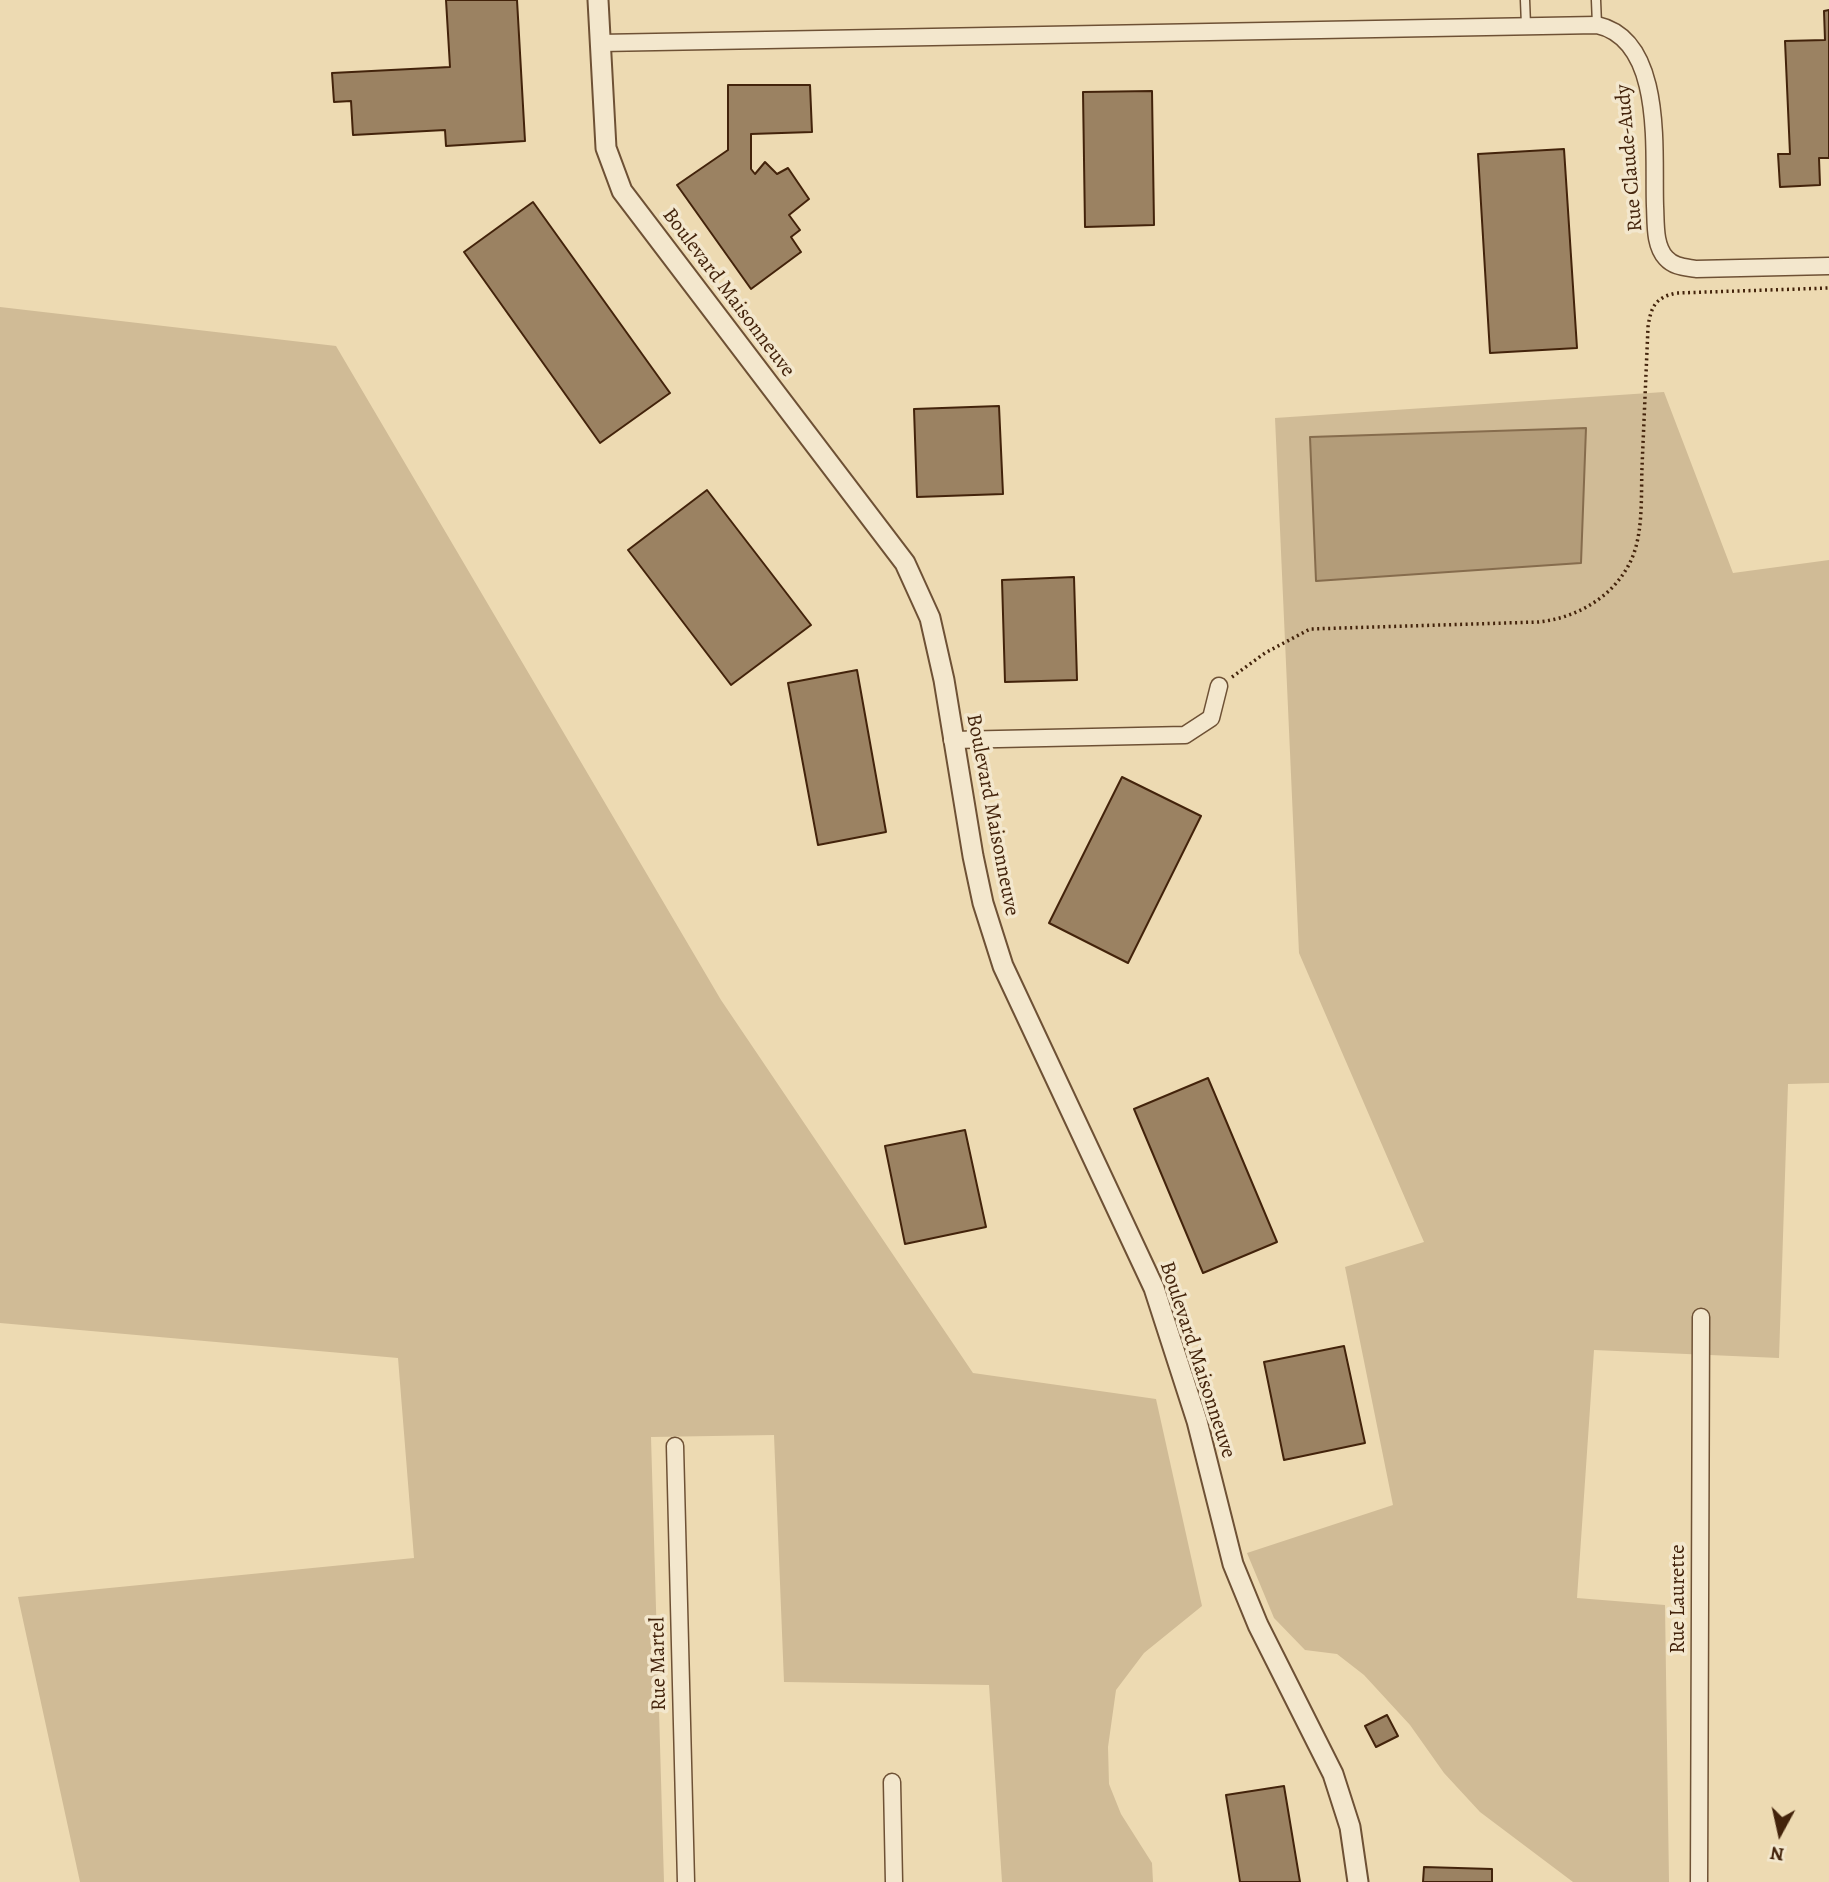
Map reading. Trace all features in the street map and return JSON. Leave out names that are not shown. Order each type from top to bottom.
[{"type":"street","name":"Boulevard Maisonneuve","points":[[598,0],[606,148],[622,191],[905,563],[930,618],[944,680],[952,740],[983,903],[1003,966],[1154,1288],[1198,1421],[1233,1564],[1258,1625],[1333,1774],[1350,1827],[1358,1882]]},
{"type":"street","name":"Rue Claude-Audy","points":[[600,43],[1597,25],[1618,32],[1625,38],[1645,74],[1650,99],[1657,235],[1665,257],[1675,265],[1696,269],[1829,266]]},
{"type":"street","points":[[952,740],[1185,735],[1211,718],[1219,686]]},
{"type":"street","name":"Rue Laurette","points":[[1699,1882],[1702,1317]]},
{"type":"street","name":"Rue Martel","points":[[675,1446],[686,1882]]},
{"type":"street","points":[[892,1782],[894,1882]]},
{"type":"lane","points":[[1525,0],[1526,25]]},
{"type":"lane","points":[[1596,0],[1597,25]]},
{"type":"path","points":[[1219,686],[1265,653],[1310,629],[1538,622],[1571,617],[1586,610],[1617,580],[1634,552],[1641,511],[1648,327],[1654,303],[1663,296],[1677,293],[1829,288]]},
{"type":"shaded area","points":[[0,307],[336,346],[721,1000],[973,1373],[1156,1399],[1202,1606],[1144,1653],[1116,1690],[1108,1747],[1109,1784],[1121,1814],[1152,1863],[1153,1882],[1002,1882],[989,1685],[784,1682],[774,1435],[651,1437],[664,1882],[80,1882],[18,1597],[414,1558],[398,1358],[0,1323]]},
{"type":"shaded area","points":[[1664,392],[1733,573],[1829,560],[1829,1083],[1788,1084],[1779,1358],[1594,1350],[1577,1598],[1665,1605],[1669,1882],[1573,1882],[1480,1812],[1444,1773],[1410,1725],[1364,1675],[1337,1654],[1305,1650],[1274,1618],[1247,1553],[1393,1505],[1345,1267],[1424,1242],[1299,953],[1275,418]]},
{"type":"shaded area","points":[[1586,428],[1581,563],[1316,581],[1310,437]]},
{"type":"building","points":[[446,0],[517,0],[525,141],[446,146],[445,130],[353,135],[351,101],[334,102],[332,73],[450,67]]},
{"type":"building","points":[[1829,10],[1829,158],[1819,158],[1820,185],[1780,187],[1778,154],[1790,154],[1785,41],[1825,40],[1824,11]]},
{"type":"building","points":[[728,85],[810,85],[812,132],[751,134],[751,169],[755,174],[765,162],[777,174],[788,168],[809,199],[789,215],[800,230],[791,237],[801,252],[751,289],[677,185],[728,150]]},
{"type":"building","points":[[1152,91],[1154,225],[1085,227],[1083,92]]},
{"type":"building","points":[[1564,149],[1577,348],[1490,353],[1478,154]]},
{"type":"building","points":[[533,202],[670,393],[600,443],[464,252]]},
{"type":"building","points":[[999,406],[1003,494],[917,497],[914,409]]},
{"type":"building","points":[[707,490],[811,625],[731,685],[628,550]]},
{"type":"building","points":[[1074,577],[1077,680],[1005,682],[1002,580]]},
{"type":"building","points":[[857,670],[886,832],[818,845],[788,683]]},
{"type":"building","points":[[1122,777],[1201,816],[1128,963],[1049,923]]},
{"type":"building","points":[[1208,1078],[1277,1242],[1203,1273],[1134,1109]]},
{"type":"building","points":[[965,1130],[986,1227],[905,1244],[885,1146]]},
{"type":"building","points":[[1344,1346],[1365,1443],[1284,1460],[1264,1362]]},
{"type":"building","points":[[1387,1715],[1398,1736],[1376,1747],[1365,1726]]},
{"type":"building","points":[[1284,1786],[1300,1882],[1240,1882],[1226,1795]]},
{"type":"building","points":[[1424,1867],[1492,1869],[1492,1882],[1423,1882]]}]
